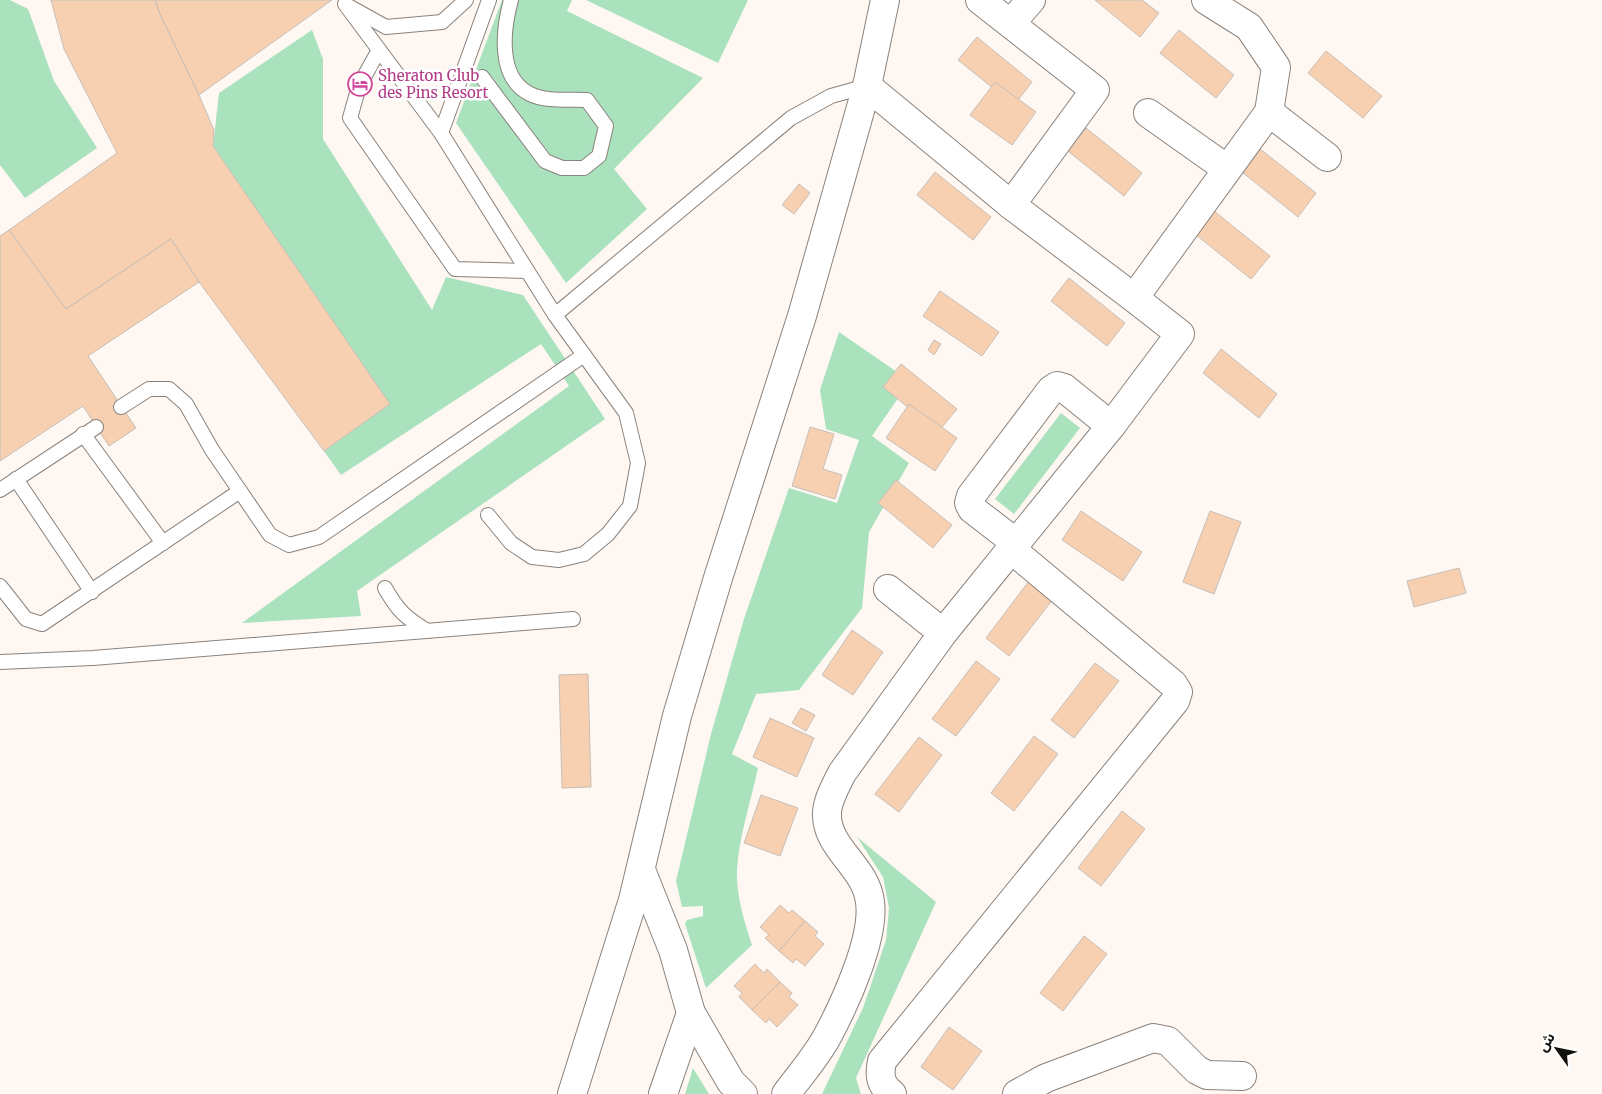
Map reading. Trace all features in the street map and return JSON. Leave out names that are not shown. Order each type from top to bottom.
[{"type":"street","points":[[572,1094],[633,900],[680,707],[718,578],[802,316],[867,86],[885,0]]},
{"type":"street","points":[[980,0],[1095,90],[1011,205]]},
{"type":"street","points":[[1011,23],[1031,0]]},
{"type":"street","points":[[1134,298],[1269,112],[1276,67],[1249,27],[1206,0]]},
{"type":"street","points":[[786,1094],[828,1036],[865,948],[870,927],[870,903],[867,886],[836,844],[829,829],[827,811],[833,791],[842,773],[943,633],[1111,426],[1180,334],[1011,205],[867,86]]},
{"type":"street","points":[[1269,112],[1326,157]]},
{"type":"street","points":[[1148,113],[1227,169]]},
{"type":"street","points":[[892,1094],[885,1088],[880,1074],[882,1061],[1175,701],[1178,692],[1173,684],[1013,546],[972,509],[969,503],[971,496],[1051,390],[1057,386],[1064,388],[1111,426]]},
{"type":"street","points":[[888,589],[943,633]]},
{"type":"street","points":[[641,870],[673,950],[691,1013],[731,1082],[743,1094]]},
{"type":"street","points":[[662,1094],[691,1013]]},
{"type":"street","points":[[1017,1094],[1046,1078],[1153,1038],[1168,1042],[1197,1070],[1206,1075],[1242,1076]]},
{"type":"lane","points":[[466,0],[442,22],[386,27],[345,4],[441,133],[555,315],[626,413],[638,462],[630,506],[608,534],[584,554],[559,560],[532,557],[511,543],[488,515]]},
{"type":"lane","points":[[441,133],[489,0]]},
{"type":"lane","points":[[482,77],[544,161],[562,168],[584,168],[599,156],[606,126],[587,100],[548,99],[530,94],[514,81],[505,58],[507,15],[511,0]]},
{"type":"lane","points":[[379,50],[359,86],[350,118],[456,269],[526,271]]},
{"type":"lane","points":[[555,315],[791,118],[831,96],[867,86]]},
{"type":"lane","points":[[121,407],[149,389],[170,389],[186,404],[212,450],[270,535],[289,545],[319,537],[584,355]]},
{"type":"lane","points":[[0,490],[96,426]]},
{"type":"lane","points":[[84,434],[163,543]]},
{"type":"lane","points":[[16,479],[92,592]]},
{"type":"lane","points":[[0,586],[26,619],[42,624],[240,491]]},
{"type":"lane","points":[[385,588],[396,607],[427,631]]},
{"type":"lane","points":[[0,662],[94,658],[573,619]]},
{"type":"green space","points":[[0,0],[10,0],[28,9],[54,81],[97,148],[25,198],[0,165]]},
{"type":"green space","points":[[502,0],[572,0],[567,11],[703,78],[614,169],[647,209],[566,283],[456,123]]},
{"type":"green space","points":[[586,0],[748,0],[718,63]]},
{"type":"green space","points":[[312,30],[323,59],[323,139],[432,310],[446,277],[523,295],[605,419],[357,591],[361,616],[242,623],[569,386],[541,344],[341,475],[324,451],[389,404],[213,146],[219,93]]},
{"type":"green space","points":[[839,332],[910,381],[872,436],[909,463],[869,532],[862,608],[799,690],[756,694],[732,754],[758,768],[743,831],[737,870],[739,898],[752,945],[706,988],[685,924],[687,920],[703,916],[703,906],[682,907],[676,881],[711,734],[744,619],[789,488],[837,503],[859,440],[826,429],[820,390]]},
{"type":"green space","points":[[1061,413],[1080,428],[1014,514],[995,499]]},
{"type":"green space","points":[[857,837],[936,902],[856,1078],[861,1094],[822,1094],[863,1008],[886,940],[889,908],[883,877]]},
{"type":"green space","points":[[693,1068],[709,1094],[685,1094]]},
{"type":"building","points":[[51,0],[155,0],[214,130],[213,146],[390,404],[324,451],[199,282],[171,239],[66,309],[9,230],[117,153],[64,49]]},
{"type":"building","points":[[155,0],[332,0],[199,95]]},
{"type":"building","points":[[1095,0],[1142,0],[1159,13],[1140,37]]},
{"type":"building","points":[[1179,30],[1234,75],[1216,98],[1160,53]]},
{"type":"building","points":[[977,37],[1032,82],[1014,105],[958,60]]},
{"type":"building","points":[[1326,51],[1382,96],[1363,118],[1308,73]]},
{"type":"building","points":[[995,82],[1036,112],[1012,145],[970,115]]},
{"type":"building","points":[[1086,128],[1142,173],[1124,196],[1068,151]]},
{"type":"building","points":[[1260,149],[1316,193],[1298,217],[1242,172]]},
{"type":"building","points":[[935,172],[991,217],[973,240],[917,195]]},
{"type":"building","points":[[799,184],[810,193],[794,214],[782,205]]},
{"type":"building","points":[[1214,211],[1270,256],[1251,279],[1195,234]]},
{"type":"building","points":[[9,230],[66,309],[171,239],[199,282],[88,356],[136,428],[109,446],[83,406],[0,461],[0,236]]},
{"type":"building","points":[[1069,278],[1125,323],[1107,346],[1051,301]]},
{"type":"building","points":[[940,291],[999,332],[982,356],[923,316]]},
{"type":"building","points":[[934,340],[941,344],[934,355],[928,350]]},
{"type":"building","points":[[1221,349],[1277,394],[1259,418],[1203,373]]},
{"type":"building","points":[[901,364],[957,409],[938,432],[883,387]]},
{"type":"building","points":[[909,404],[957,438],[935,471],[886,438]]},
{"type":"building","points":[[810,427],[834,434],[823,469],[842,475],[835,499],[792,486]]},
{"type":"building","points":[[896,480],[952,525],[933,548],[878,503]]},
{"type":"building","points":[[1081,511],[1142,552],[1123,581],[1062,540]]},
{"type":"building","points":[[1210,511],[1241,522],[1214,594],[1183,582]]},
{"type":"building","points":[[1459,568],[1466,593],[1414,607],[1407,581]]},
{"type":"building","points":[[1029,581],[1053,599],[1009,656],[986,638]]},
{"type":"building","points":[[852,630],[883,652],[853,695],[822,675]]},
{"type":"building","points":[[976,661],[1000,679],[956,736],[932,719]]},
{"type":"building","points":[[1095,663],[1119,681],[1074,738],[1051,720]]},
{"type":"building","points":[[588,674],[591,787],[562,788],[559,675]]},
{"type":"building","points":[[801,708],[815,715],[806,731],[792,723]]},
{"type":"building","points":[[770,718],[814,738],[797,777],[753,757]]},
{"type":"building","points":[[1034,736],[1058,754],[1014,811],[991,793]]},
{"type":"building","points":[[919,737],[942,755],[899,812],[875,794]]},
{"type":"building","points":[[761,795],[798,808],[780,856],[744,843]]},
{"type":"building","points":[[1122,811],[1145,829],[1101,886],[1078,868]]},
{"type":"building","points":[[780,905],[789,913],[792,910],[805,921],[779,951],[765,938],[769,935],[760,927]]},
{"type":"building","points":[[805,921],[818,932],[815,936],[824,944],[805,966],[796,959],[793,963],[779,951]]},
{"type":"building","points":[[1084,936],[1107,954],[1063,1011],[1040,993]]},
{"type":"building","points":[[755,964],[764,973],[767,969],[780,982],[752,1010],[739,997],[742,993],[734,986]]},
{"type":"building","points":[[780,982],[792,993],[789,997],[798,1005],[777,1027],[769,1019],[766,1023],[752,1010]]},
{"type":"building","points":[[949,1027],[982,1051],[953,1090],[921,1067]]},
{"type":"place","name":"Sheraton Club des Pins Resort","points":[[360,84]]}]
